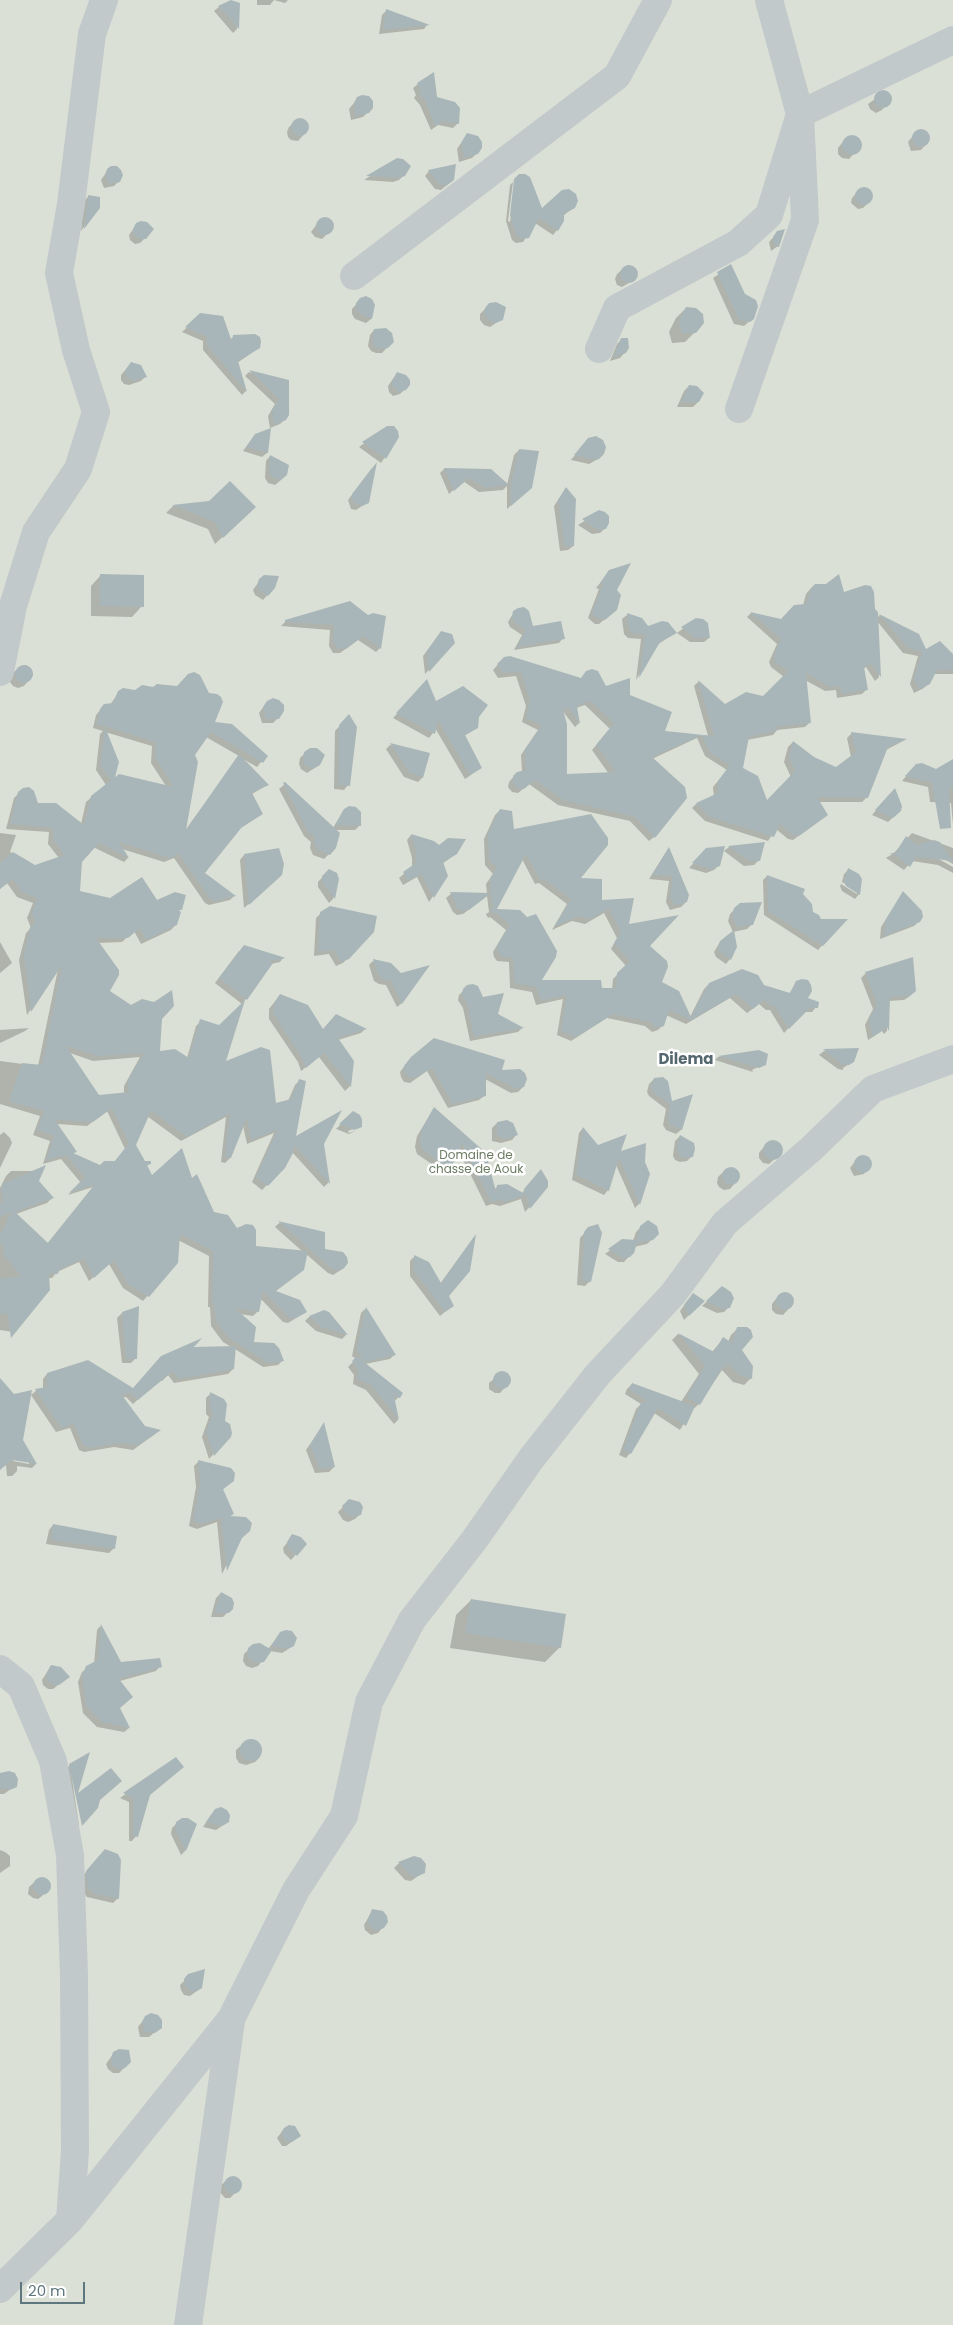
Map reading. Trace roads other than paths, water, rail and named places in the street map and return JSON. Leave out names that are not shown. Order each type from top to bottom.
[{"type":"street","points":[[0,672],[13,606],[36,532],[78,469],[96,412],[76,350],[59,273],[71,204],[92,34],[104,0]]},
{"type":"street","points":[[354,276],[617,76],[658,0]]},
{"type":"street","points":[[740,409],[805,220],[800,114],[769,0]]},
{"type":"street","points":[[599,350],[617,308],[738,243],[768,215],[800,114],[953,40]]},
{"type":"street","points":[[0,2289],[70,2220],[231,2019],[296,1890],[344,1816],[369,1702],[412,1620],[475,1539],[531,1459],[598,1374],[673,1294],[726,1223],[811,1149],[873,1089],[953,1059]]},
{"type":"street","points":[[0,1669],[21,1686],[53,1761],[70,1855],[74,1976],[75,2141],[70,2220]]},
{"type":"street","points":[[188,2325],[231,2019]]},
{"type":"district","name":"Dilema","points":[[686,1060]]},
{"type":"park label","name":"Domaine de chasse de Aouk","points":[[476,1163]]}]
